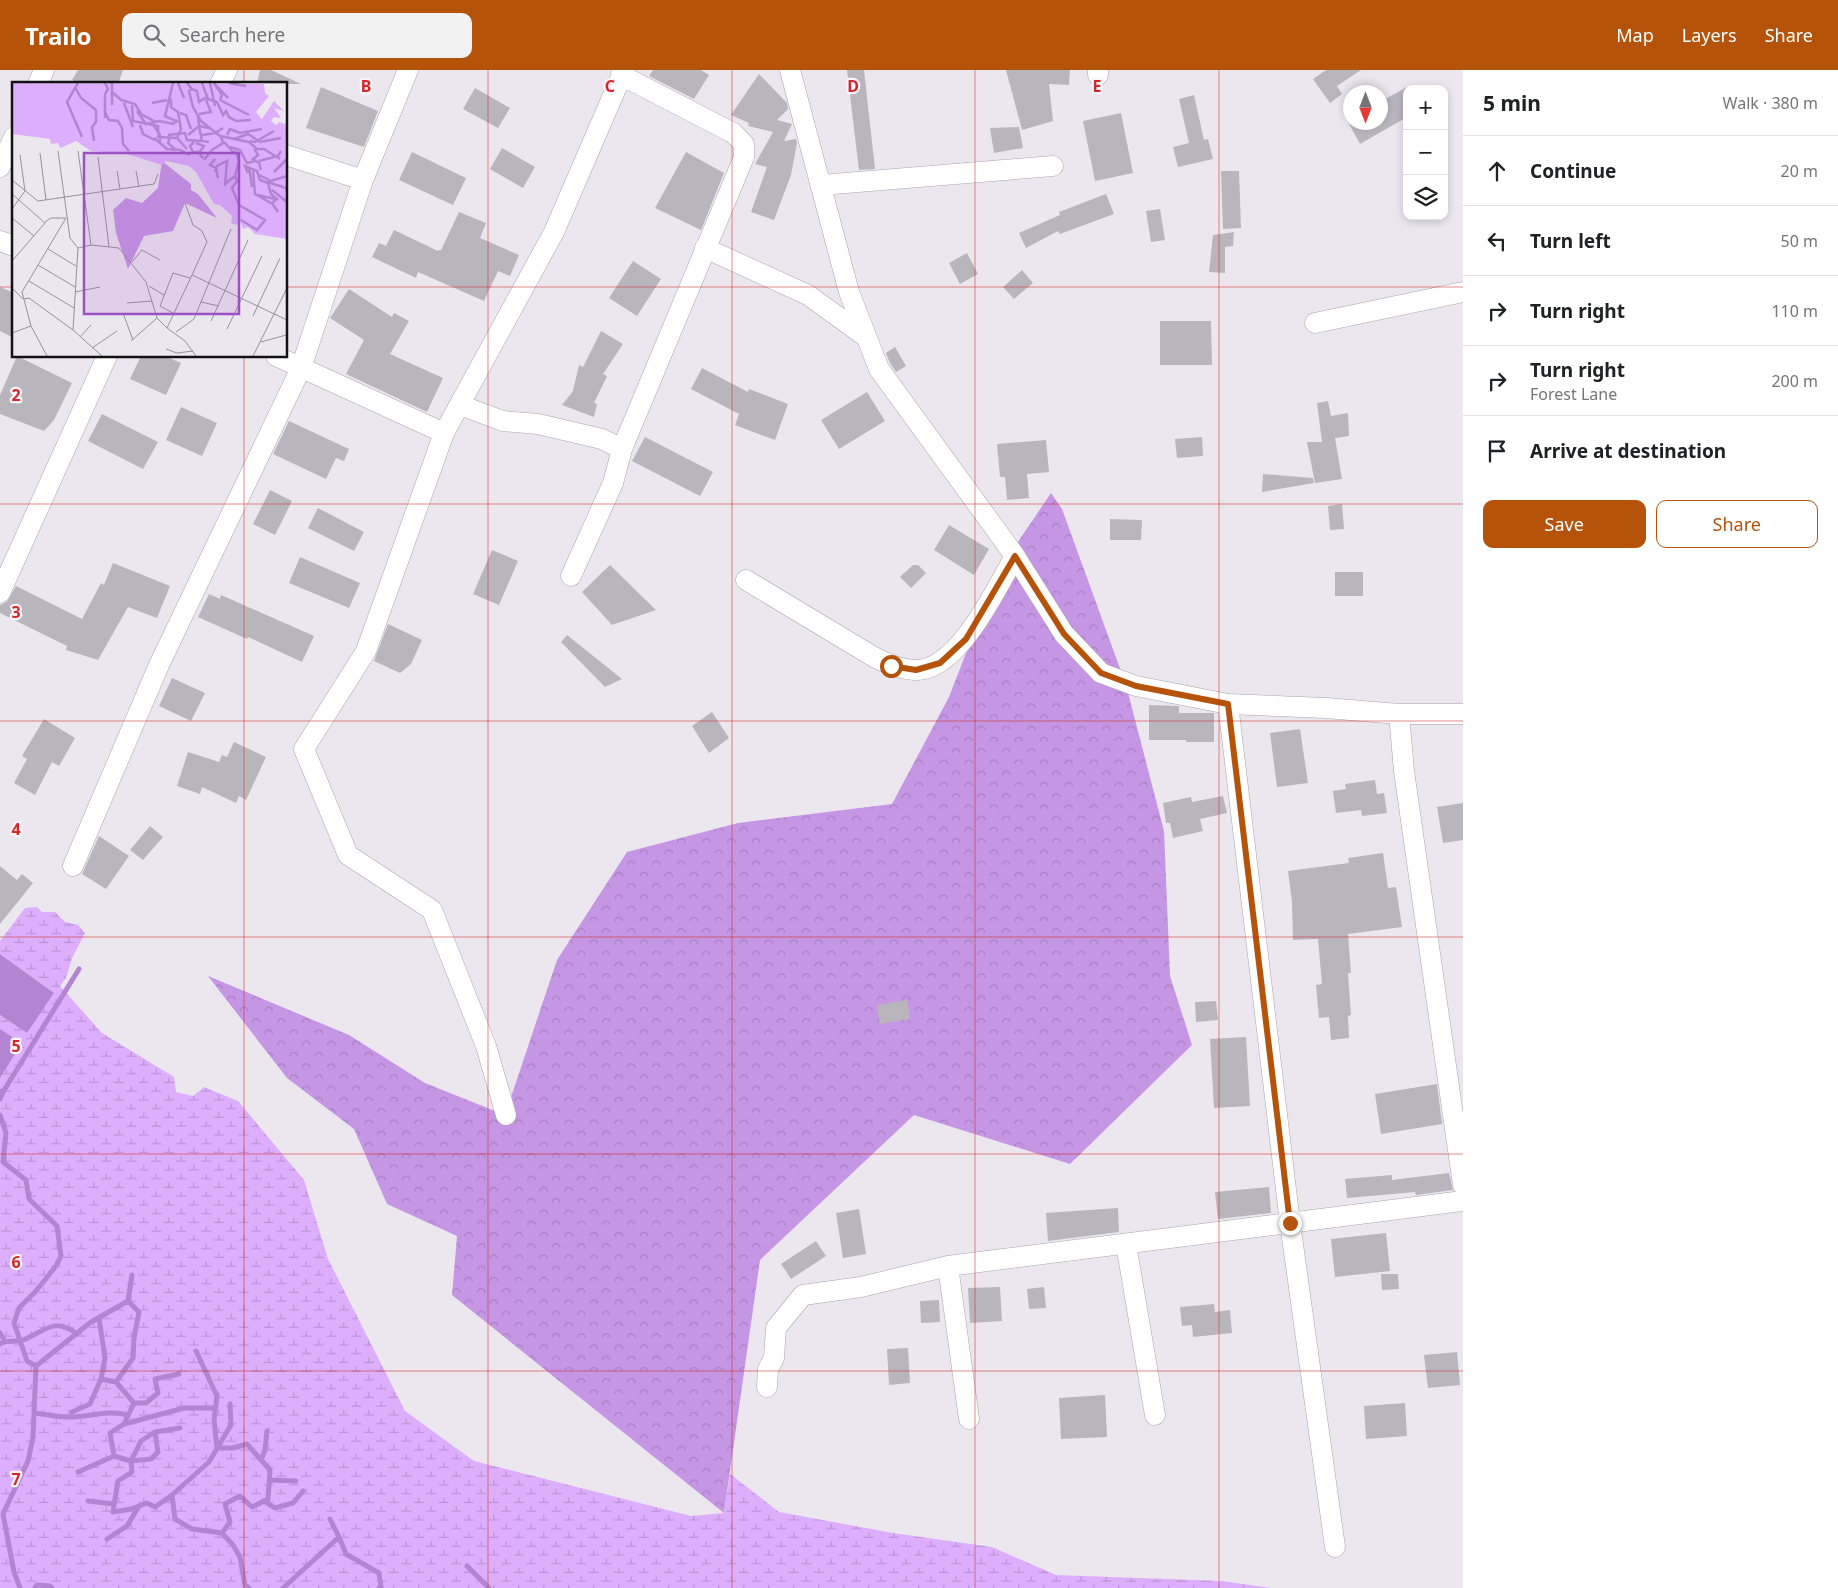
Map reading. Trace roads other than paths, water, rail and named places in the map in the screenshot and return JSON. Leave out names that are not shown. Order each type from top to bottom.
[{"type":"street","points":[[39,82],[44,70]]},
{"type":"street","points":[[221,82],[227,70]]},
{"type":"street","points":[[73,866],[159,665],[301,368],[363,180],[408,70]]},
{"type":"street","points":[[790,70],[849,292],[879,369],[1015,556],[1064,634],[1101,673],[1136,686],[1228,704],[1326,708],[1399,714],[1463,714]]},
{"type":"street","points":[[506,1115],[486,1046],[432,910],[348,855],[304,749],[366,651],[444,433],[554,232],[623,72],[733,133],[744,144],[744,156],[622,449],[613,483],[571,576]]},
{"type":"street","points":[[0,167],[12,141]]},
{"type":"street","points":[[288,156],[363,180]]},
{"type":"street","points":[[821,185],[1053,166]]},
{"type":"street","points":[[0,241],[12,245]]},
{"type":"street","points":[[705,248],[808,295],[866,337]]},
{"type":"street","points":[[1314,323],[1463,292]]},
{"type":"street","points":[[0,593],[106,358]]},
{"type":"street","points":[[280,358],[444,433]]},
{"type":"street","points":[[460,405],[503,421],[538,424],[602,439],[622,449]]},
{"type":"street","points":[[746,580],[891,666],[916,670],[940,663],[966,639],[1015,556]]},
{"type":"street","points":[[1228,704],[1290,1223],[1334,1547]]},
{"type":"street","points":[[1399,714],[1404,770],[1463,1185]]},
{"type":"street","points":[[767,1387],[768,1369],[774,1358],[776,1328],[803,1295],[861,1287],[948,1266],[1463,1201]]},
{"type":"street","points":[[1126,1244],[1155,1415]]},
{"type":"street","points":[[948,1266],[969,1419]]},
{"type":"waterway","points":[[3,1092],[79,969]]},
{"type":"waterway","points":[[0,1091],[3,1092],[0,1099]]},
{"type":"waterway","points":[[0,1115],[6,1133],[3,1162],[26,1180],[29,1199],[57,1226],[61,1256],[56,1266],[36,1291],[19,1308],[14,1323],[27,1361],[36,1366]]},
{"type":"waterway","points":[[132,1275],[128,1301],[139,1312],[134,1338],[133,1358],[116,1382],[134,1403],[124,1424],[110,1433],[114,1456],[131,1461],[132,1472],[118,1481],[113,1512],[131,1509],[147,1503],[155,1507],[172,1495],[209,1462],[231,1425],[230,1404]]},
{"type":"waterway","points":[[20,1588],[14,1572],[3,1514],[28,1461],[33,1437],[36,1366],[91,1322],[128,1301]]},
{"type":"waterway","points":[[99,1318],[105,1358],[101,1379],[116,1382]]},
{"type":"waterway","points":[[0,1344],[23,1340],[55,1326],[62,1326],[77,1334]]},
{"type":"waterway","points":[[0,1333],[5,1341]]},
{"type":"waterway","points":[[196,1351],[217,1396],[214,1420],[217,1448],[233,1448],[247,1444],[270,1470],[268,1499],[252,1507],[240,1496],[225,1504],[230,1522],[222,1533]]},
{"type":"waterway","points":[[134,1403],[146,1403],[158,1393],[155,1379],[179,1374]]},
{"type":"waterway","points":[[72,1412],[90,1404],[101,1379]]},
{"type":"waterway","points":[[124,1424],[184,1408],[215,1408]]},
{"type":"waterway","points":[[35,1413],[58,1417],[105,1413],[128,1415]]},
{"type":"waterway","points":[[131,1461],[141,1441],[155,1432],[180,1428]]},
{"type":"waterway","points":[[261,1460],[265,1450],[267,1431]]},
{"type":"waterway","points":[[131,1461],[151,1459],[158,1452],[155,1432]]},
{"type":"waterway","points":[[78,1472],[114,1456]]},
{"type":"waterway","points":[[270,1480],[296,1481]]},
{"type":"waterway","points":[[264,1501],[275,1508],[293,1503],[303,1491]]},
{"type":"waterway","points":[[172,1495],[175,1519],[192,1529],[222,1533],[233,1545],[240,1557],[245,1585],[249,1588]]},
{"type":"waterway","points":[[88,1501],[114,1504]]},
{"type":"waterway","points":[[107,1539],[127,1526],[139,1506]]},
{"type":"waterway","points":[[283,1588],[339,1537],[330,1519]]},
{"type":"waterway","points":[[339,1537],[346,1554],[379,1573],[381,1587],[379,1588]]},
{"type":"waterway","points":[[467,1566],[489,1588]]},
{"type":"waterway","points":[[35,1588],[37,1585],[50,1586],[52,1588]]}]
